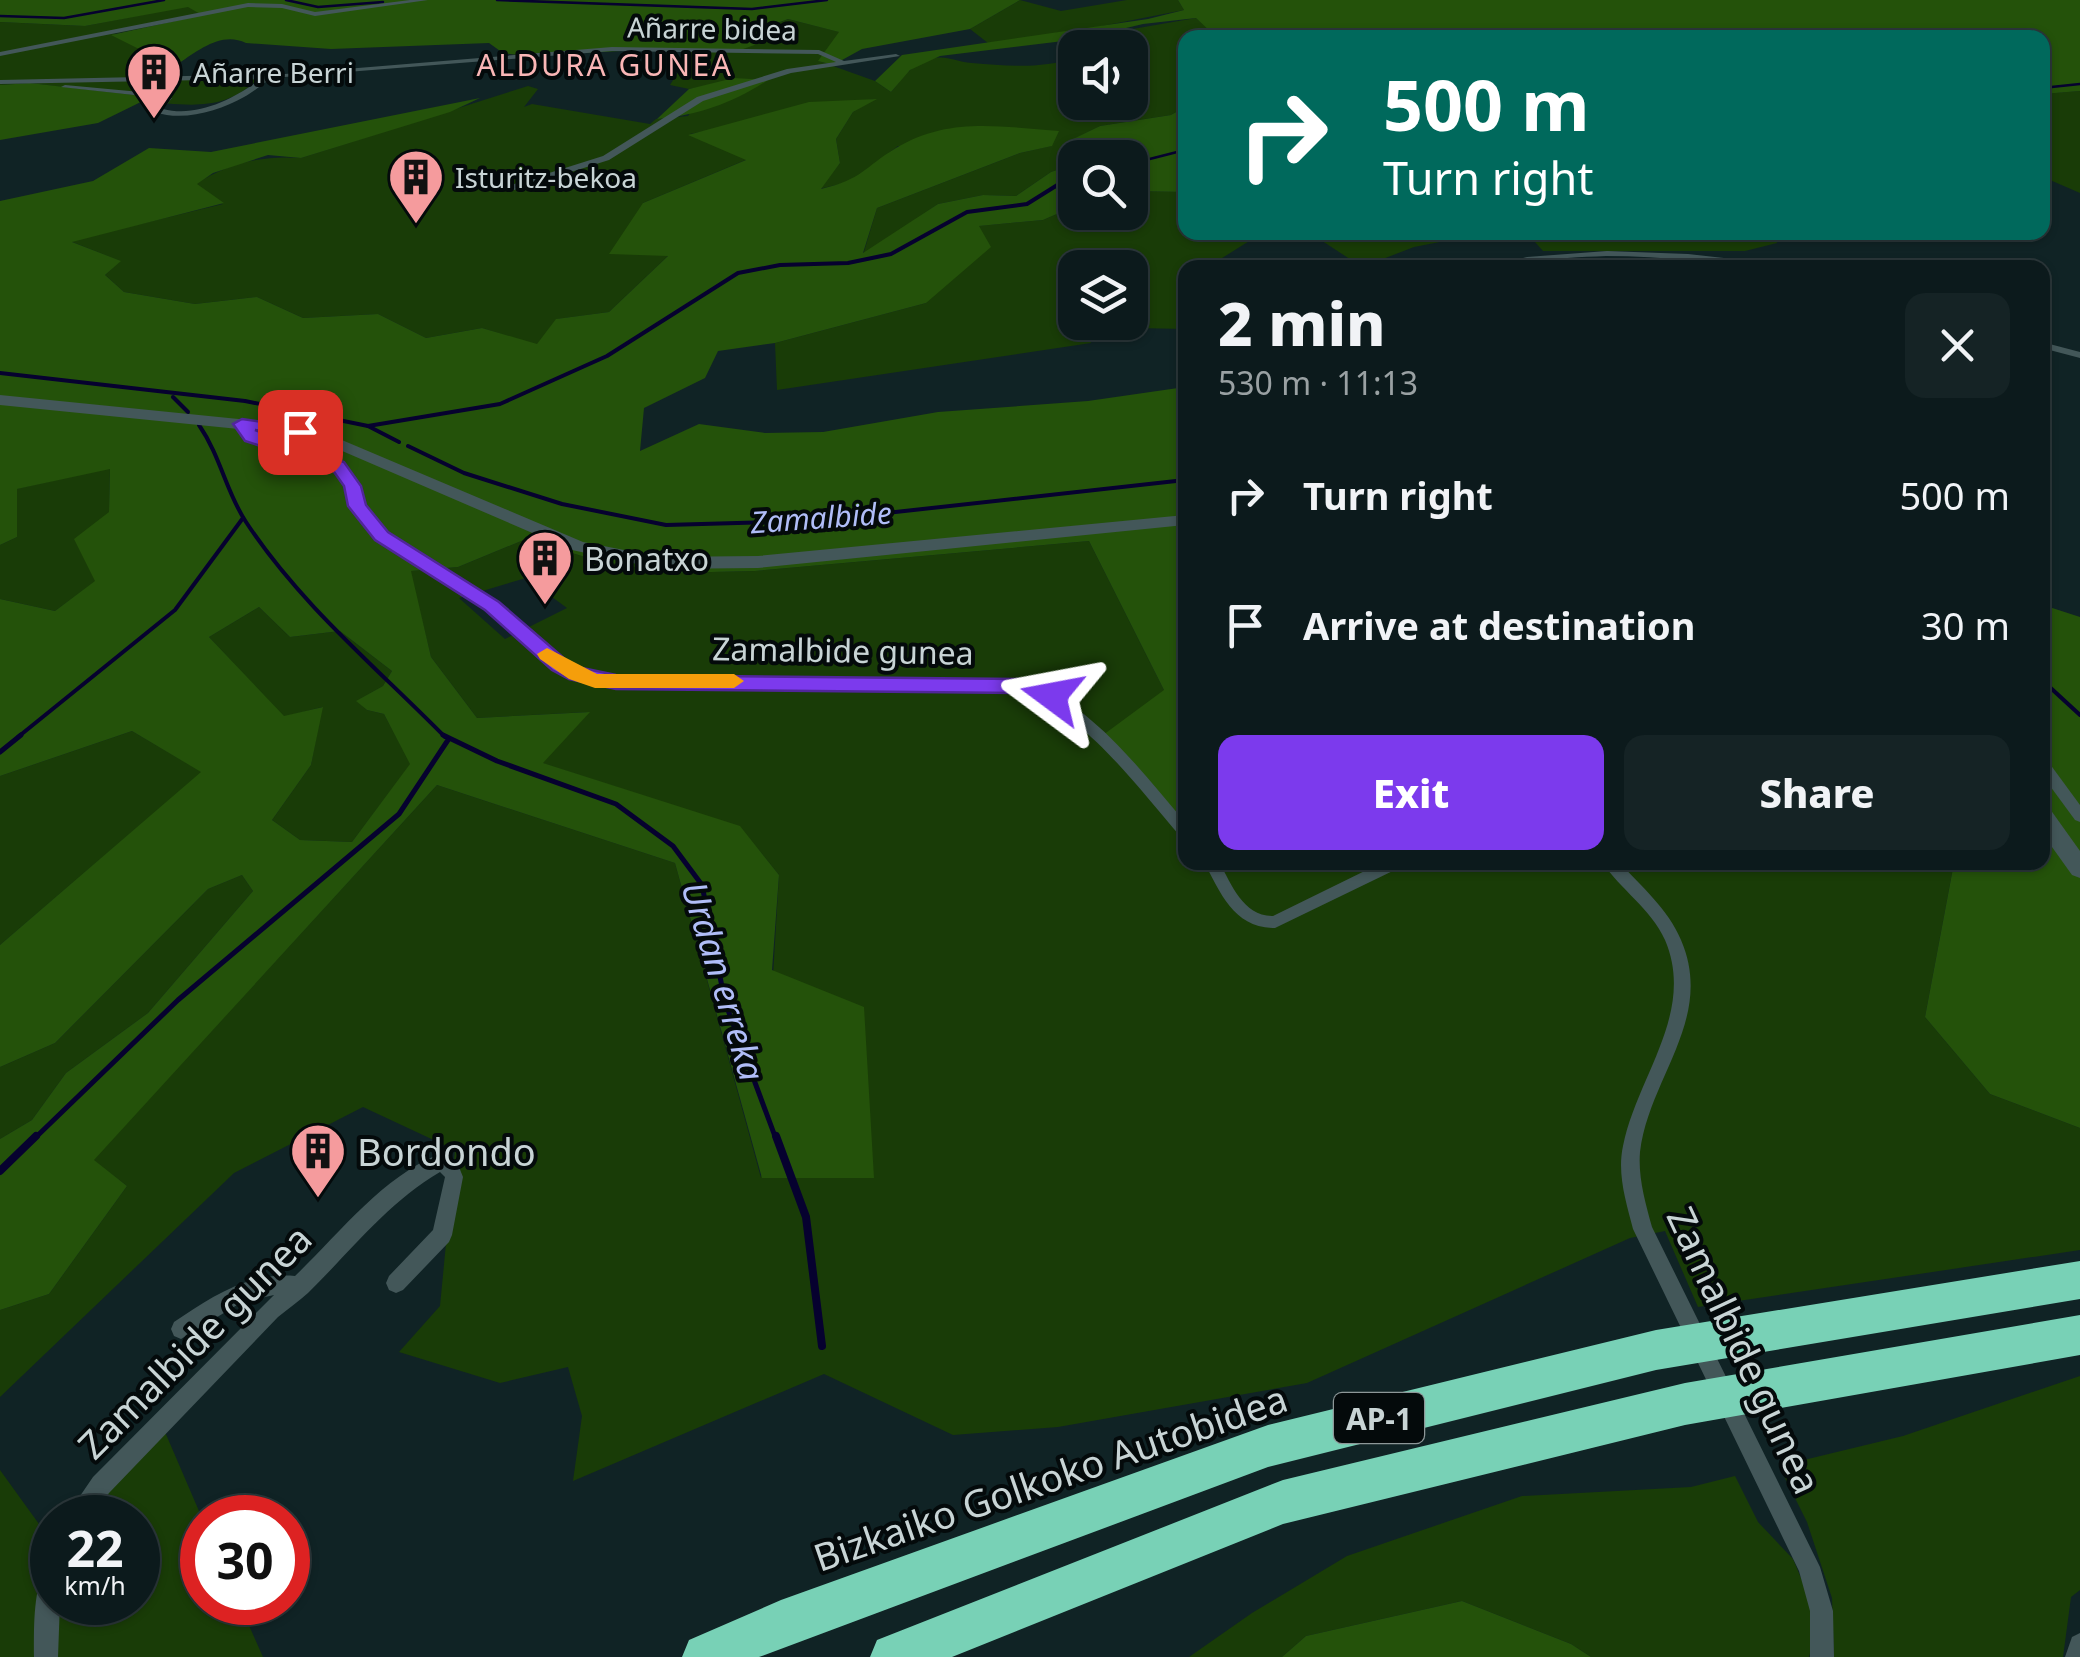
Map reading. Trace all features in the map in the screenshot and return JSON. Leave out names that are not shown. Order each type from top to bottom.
[{"type":"highway","name":"Bizkaiko Golkoko Autobidea","points":[[706,1657],[780,1623],[1268,1446],[1656,1350],[2080,1280]]},
{"type":"highway","name":"AP-1","points":[[894,1657],[1284,1502],[1685,1404],[2080,1334]]},
{"type":"main road","points":[[0,400],[242,424],[324,437],[567,542],[660,563],[758,562],[1178,521]]},
{"type":"main road","points":[[2050,826],[2080,868]]},
{"type":"street","points":[[0,54],[248,5],[282,6],[314,14],[425,0]]},
{"type":"street","name":"Añarre bidea","points":[[0,82],[273,76],[612,49],[825,53],[841,62]]},
{"type":"street","points":[[514,187],[617,152],[700,99],[790,71],[896,56]]},
{"type":"street","points":[[37,80],[69,88],[162,96],[168,98],[158,110],[170,115],[244,95],[257,82],[273,76]]},
{"type":"street","points":[[1518,260],[1533,256],[1706,260]]},
{"type":"street","points":[[2050,347],[2080,355]]},
{"type":"street","name":"Zamalbide gunea","points":[[242,424],[251,437],[338,465],[352,486],[357,506],[382,536],[492,606],[559,665],[576,674],[616,682],[1026,686],[1052,696],[1084,724],[1178,825]]},
{"type":"street","points":[[2050,775],[2080,816]]},
{"type":"street","points":[[1216,870],[1242,914],[1262,924],[1275,922],[1382,870]]},
{"type":"street","name":"Zamalbide gunea","points":[[1615,870],[1671,935],[1684,978],[1684,1002],[1676,1033],[1632,1142],[1632,1190],[1643,1230],[1809,1567],[1826,1632],[1822,1657]]},
{"type":"street","name":"Zamalbide gunea","points":[[94,1495],[245,1337],[384,1204],[424,1170],[439,1163],[450,1168],[454,1176],[442,1235],[396,1283]]},
{"type":"street","points":[[181,1329],[234,1294],[275,1282],[301,1286]]},
{"type":"street","points":[[46,1625],[46,1657]]},
{"type":"street","points":[[2078,1657],[2080,1645]]},
{"type":"green space","points":[[0,0],[1020,0],[970,29],[862,49],[833,65],[818,61],[839,32],[788,19],[748,34],[760,43],[735,52],[658,49],[527,56],[503,53],[489,43],[331,49],[228,39],[179,63],[163,61],[111,35],[202,15],[188,7],[85,26],[0,22]]},
{"type":"green space","points":[[1020,0],[1061,11],[1127,0],[1178,0],[1184,10],[1082,30],[1058,30],[1056,35],[988,43],[970,29]]},
{"type":"green space","points":[[1178,0],[2080,0],[2080,91],[2050,93],[2050,30],[1209,30],[1196,18],[1118,30],[1073,30],[1184,10]]},
{"type":"green space","points":[[188,6],[204,15],[113,34],[163,61],[179,63],[172,77],[261,76],[234,96],[191,105],[141,102],[149,98],[30,83],[0,85],[0,22],[85,26]]},
{"type":"green space","points":[[1196,18],[1209,30],[1178,30],[1178,111],[1148,119],[1148,30],[1127,30]]},
{"type":"green space","points":[[788,19],[840,32],[819,61],[875,81],[891,92],[911,70],[934,58],[1024,66],[1058,62],[1058,120],[1139,120],[1100,126],[1072,140],[1058,140],[1058,170],[1016,196],[983,195],[938,204],[863,255],[877,208],[1020,153],[1051,146],[898,146],[853,181],[819,189],[840,163],[836,139],[853,112],[874,99],[690,134],[748,159],[643,203],[669,255],[609,312],[557,319],[537,345],[482,328],[426,338],[378,314],[303,318],[257,297],[195,304],[124,292],[105,275],[120,261],[70,241],[223,204],[196,184],[233,166],[260,159],[301,158],[528,86],[538,89],[524,107],[532,104],[650,124],[656,119],[688,116],[709,85],[689,89],[670,85],[691,51],[759,42],[747,35]]},
{"type":"green space","points":[[1058,32],[1058,42],[940,56],[910,70],[891,92],[875,81],[902,55]]},
{"type":"green space","points":[[734,78],[768,80],[715,107],[657,119],[689,89]]},
{"type":"green space","points":[[30,83],[151,97],[98,123],[0,140],[0,85]]},
{"type":"green space","points":[[2080,91],[2080,193],[2050,180],[2050,93]]},
{"type":"green space","points":[[480,98],[450,112],[301,158],[268,155],[213,173],[197,184],[224,203],[72,242],[121,261],[105,275],[124,292],[195,304],[257,297],[303,318],[378,314],[426,338],[482,328],[537,344],[556,319],[609,312],[668,256],[609,254],[643,203],[746,160],[688,135],[809,102],[877,99],[853,112],[836,139],[840,163],[821,189],[854,177],[896,148],[936,131],[996,126],[1059,131],[1052,146],[1020,153],[877,208],[863,253],[938,204],[983,195],[1016,196],[1058,170],[1058,213],[1043,220],[979,226],[991,247],[926,303],[775,343],[718,351],[705,378],[644,408],[640,451],[699,424],[765,433],[823,432],[938,412],[1088,401],[1178,388],[1178,817],[1103,735],[1164,690],[1089,541],[755,571],[669,573],[595,560],[526,539],[458,567],[411,571],[431,657],[477,718],[590,712],[543,763],[740,826],[779,875],[772,970],[864,1007],[874,1178],[762,1178],[675,863],[437,785],[94,1160],[127,1186],[49,1294],[0,1310],[0,1139],[32,1120],[66,1073],[148,1013],[253,891],[242,875],[208,889],[55,1043],[0,1067],[0,945],[201,772],[132,731],[0,776],[0,599],[55,611],[95,581],[74,539],[109,512],[110,469],[17,489],[17,537],[0,545],[0,201],[93,181],[149,148],[211,152]],"holes":[[[259,607],[290,637],[340,631],[392,671],[383,686],[356,701],[367,710],[384,714],[410,764],[352,842],[300,840],[272,820],[311,765],[323,707],[284,716],[209,637]]]},
{"type":"green space","points":[[1178,111],[1178,192],[1148,191],[1148,140],[1071,140],[1100,126]]},
{"type":"green space","points":[[1148,191],[1178,192],[1178,240],[1251,240],[1219,260],[1178,260],[1178,329],[1148,328],[1148,250],[1058,250],[1058,340],[1091,343],[777,390],[775,343],[926,303],[978,226],[1043,220],[1058,213],[1058,230],[1148,230]]},
{"type":"green space","points":[[1321,240],[1450,240],[1414,247],[1380,260],[1351,260]]},
{"type":"green space","points":[[1533,240],[1777,243],[1745,251],[1543,251]]},
{"type":"green space","points":[[110,468],[109,512],[96,581],[55,611],[0,599],[0,545],[17,537],[16,489]]},
{"type":"green space","points":[[526,539],[595,560],[669,573],[755,571],[1089,541],[1164,690],[1178,780],[1178,870],[1953,870],[1925,1017],[1990,1094],[2080,1128],[2080,1250],[1698,1307],[1665,1231],[1630,1238],[1307,1383],[1058,1427],[953,1435],[824,1374],[573,1481],[582,1416],[568,1367],[500,1383],[399,1352],[440,1306],[455,1150],[363,1107],[234,1173],[0,1397],[0,1310],[49,1294],[127,1186],[93,1160],[437,785],[675,863],[761,1178],[779,875],[740,827],[542,763],[588,712],[477,718],[431,657],[410,571],[458,567]],"holes":[[[526,578],[567,608],[505,639],[459,598]]]},
{"type":"green space","points":[[259,607],[290,637],[340,631],[392,671],[383,686],[357,701],[367,710],[384,714],[411,764],[352,842],[300,840],[272,820],[311,765],[322,707],[284,717],[209,637]]},
{"type":"green space","points":[[2050,607],[2080,617],[2080,1128],[1990,1094],[1925,1017],[1953,870],[2050,870]]},
{"type":"green space","points":[[132,731],[202,772],[0,945],[0,776]]},
{"type":"green space","points":[[242,875],[253,891],[148,1013],[66,1073],[32,1120],[0,1139],[0,1067],[55,1043],[208,889]]},
{"type":"green space","points":[[2080,1376],[2080,1590],[2071,1597],[2063,1657],[1834,1657],[1832,1598],[1807,1522],[1779,1466],[1903,1436]]},
{"type":"green space","points":[[165,1432],[192,1495],[180,1495],[180,1625],[249,1625],[263,1657],[0,1657],[0,1470],[30,1512],[30,1625],[160,1625],[160,1495],[105,1495]]},
{"type":"green space","points":[[1735,1476],[1758,1522],[1793,1559],[1809,1597],[1815,1634],[1809,1657],[1591,1657],[1571,1644],[1462,1601],[1306,1636],[1282,1657],[1189,1657],[1252,1613],[1347,1556],[1522,1496],[1691,1487]]},
{"type":"green space","points":[[1462,1601],[1571,1644],[1591,1657],[1282,1657],[1306,1636]]},
{"type":"waterway","points":[[0,16],[64,18],[164,0]]},
{"type":"waterway","points":[[286,0],[318,7],[383,2]]},
{"type":"waterway","points":[[497,0],[752,9],[827,0]]},
{"type":"waterway","points":[[2050,87],[2080,84]]},
{"type":"waterway","points":[[1148,159],[1178,152]]},
{"type":"waterway","points":[[368,426],[500,404],[607,356],[738,273],[780,265],[848,263],[891,254],[967,212],[1027,204],[1058,185]]},
{"type":"waterway","name":"Zamalbide","points":[[0,373],[245,401],[368,426]]},
{"type":"waterway","name":"Urdan erreka","points":[[173,397],[188,412]]},
{"type":"waterway","name":"Urdan erreka","points":[[199,425],[239,511],[267,552],[314,607],[445,737]]},
{"type":"waterway","name":"Zamalbide","points":[[368,426],[399,442]]},
{"type":"waterway","name":"Zamalbide","points":[[408,446],[464,473],[562,504],[666,525],[814,521],[1178,481]]},
{"type":"waterway","points":[[18,737],[175,610],[243,518]]},
{"type":"waterway","name":"Zamalbide","points":[[2050,687],[2080,715]]},
{"type":"waterway","points":[[0,752],[21,735]]},
{"type":"waterway","name":"Urdan erreka","points":[[443,735],[497,761],[616,804],[673,846],[702,885],[725,1002],[776,1139]]},
{"type":"waterway","points":[[34,1139],[178,1000],[399,814],[448,740]]},
{"type":"waterway","points":[[0,1171],[36,1136]]},
{"type":"waterway","name":"Urdan erreka","points":[[776,1136],[806,1217],[822,1346]]},
{"type":"slow traffic","points":[[547,654],[559,665],[595,681],[734,681]]},
{"type":"place","name":"Añarre Berri","points":[[154,121]]},
{"type":"place","name":"Isturitz-bekoa","points":[[416,226]]},
{"type":"place","name":"Bonatxo","points":[[545,607]]},
{"type":"place","name":"Bordondo","points":[[318,1200]]},
{"type":"district","name":"ALDURA GUNEA","points":[[605,64]]},
{"type":"route","points":[[300,432],[242,424],[251,437],[338,465],[346,472],[366,521],[382,536],[502,613],[559,665],[595,681],[720,680],[901,687],[1007,685],[1026,686],[1052,696]]}]
